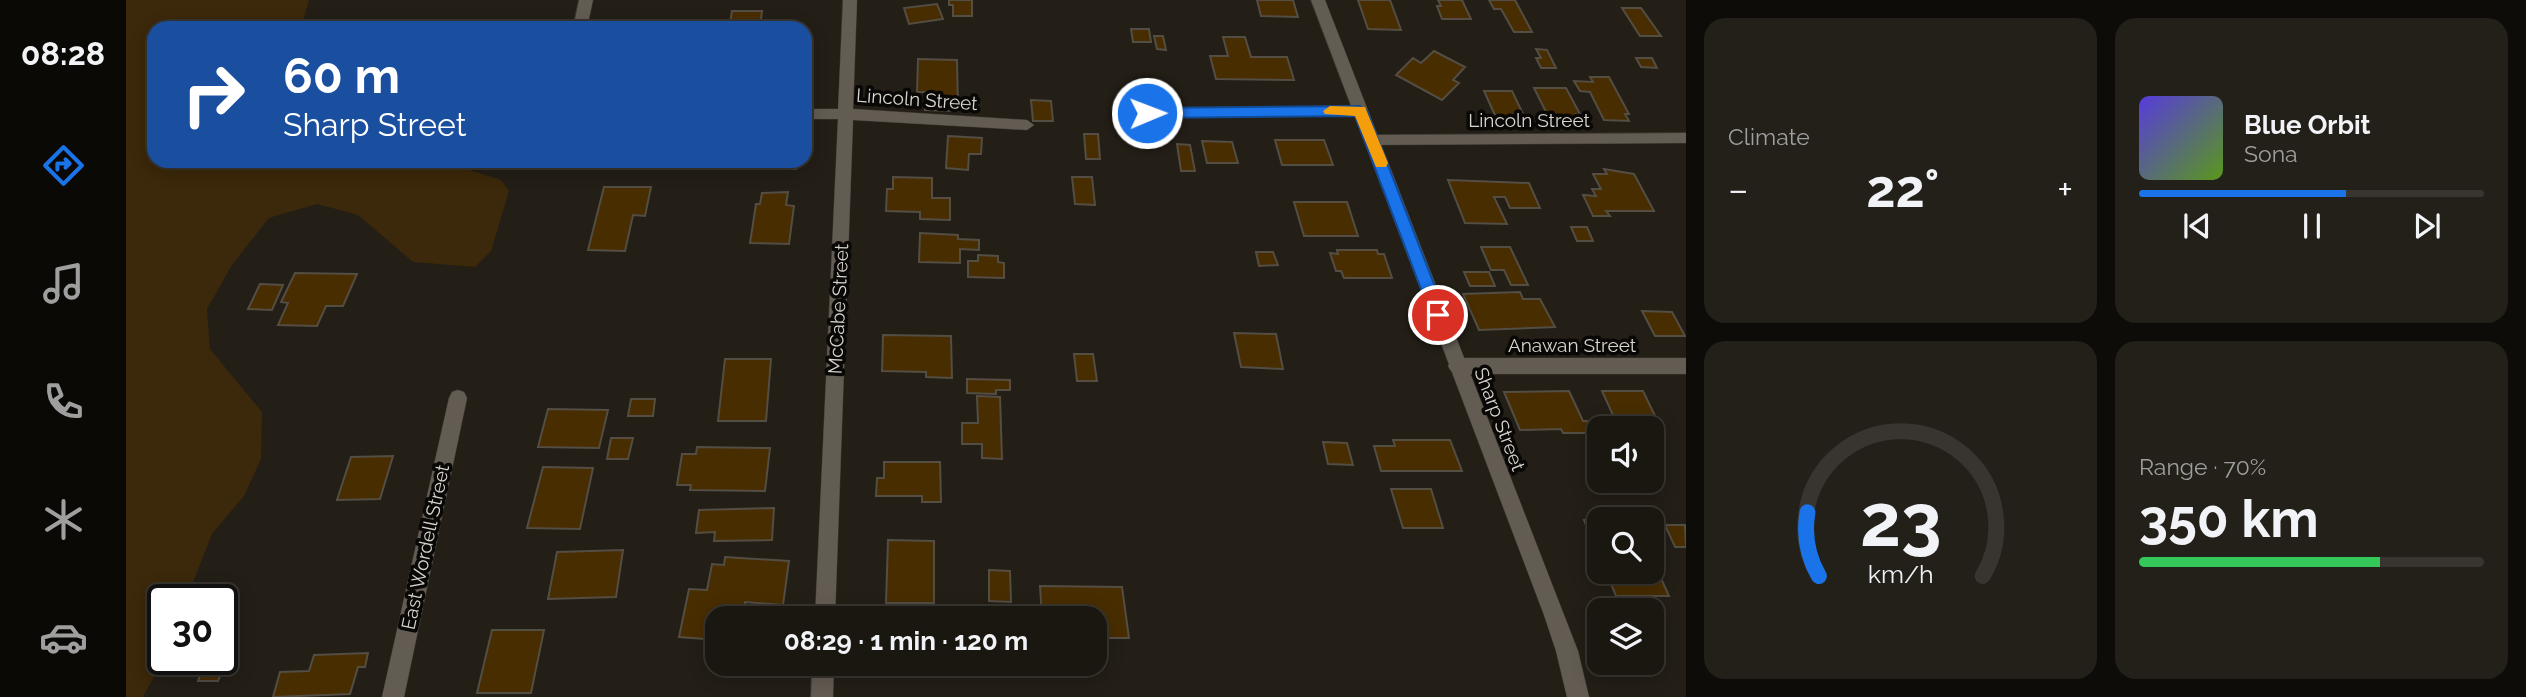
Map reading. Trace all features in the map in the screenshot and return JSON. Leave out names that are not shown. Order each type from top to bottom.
[{"type":"street","points":[[582,21],[586,0]]},
{"type":"street","name":"McCabe Street","points":[[825,606],[850,0]]},
{"type":"street","name":"Sharp Street","points":[[1318,0],[1554,615],[1567,651],[1578,697]]},
{"type":"street","points":[[1147,113],[1360,111]]},
{"type":"street","name":"Lincoln Street","points":[[812,114],[1027,125]]},
{"type":"street","name":"Lincoln Street","points":[[1372,139],[1686,138]]},
{"type":"street","name":"Anawan Street","points":[[1457,366],[1686,366]]},
{"type":"street","name":"East Wordell Street","points":[[393,697],[458,398]]},
{"type":"street","points":[[822,697],[823,676]]},
{"type":"shaded area","points":[[126,0],[309,0],[303,21],[147,21],[147,168],[463,168],[501,180],[509,191],[491,251],[475,267],[413,262],[358,215],[317,204],[269,218],[232,265],[207,309],[210,349],[262,412],[261,459],[244,496],[212,534],[192,584],[147,584],[147,675],[155,675],[143,697],[126,697]]},
{"type":"building","points":[[949,0],[972,0],[972,16],[953,16],[953,5],[949,5]]},
{"type":"building","points":[[1257,0],[1293,0],[1298,17],[1261,16]]},
{"type":"building","points":[[1358,0],[1390,0],[1401,30],[1368,29]]},
{"type":"building","points":[[1438,0],[1462,0],[1471,19],[1442,19],[1437,6],[1441,6]]},
{"type":"building","points":[[1489,0],[1515,0],[1532,32],[1514,32],[1501,9],[1494,9]]},
{"type":"building","points":[[937,4],[943,19],[909,24],[904,8]]},
{"type":"building","points":[[1622,8],[1641,8],[1661,36],[1640,36]]},
{"type":"building","points":[[732,11],[762,11],[761,21],[730,21]]},
{"type":"building","points":[[1131,29],[1149,29],[1151,42],[1133,42]]},
{"type":"building","points":[[1154,36],[1163,36],[1166,50],[1157,49]]},
{"type":"building","points":[[1223,37],[1245,37],[1251,57],[1287,57],[1294,80],[1216,79],[1210,56],[1228,56]]},
{"type":"building","points":[[1536,49],[1547,50],[1556,68],[1541,68],[1536,58],[1541,58]]},
{"type":"building","points":[[1434,51],[1465,67],[1453,80],[1459,83],[1442,100],[1396,75],[1413,58],[1421,63]]},
{"type":"building","points":[[1636,58],[1652,58],[1657,68],[1641,67]]},
{"type":"building","points":[[918,59],[957,60],[958,111],[925,110],[925,92],[917,92]]},
{"type":"building","points":[[1590,77],[1609,77],[1629,114],[1625,114],[1629,121],[1604,120],[1590,92],[1580,91],[1574,81],[1593,82]]},
{"type":"building","points":[[1534,88],[1566,88],[1580,114],[1576,114],[1580,120],[1556,120],[1552,114],[1547,114]]},
{"type":"building","points":[[1484,91],[1512,91],[1524,116],[1513,116],[1516,122],[1498,122]]},
{"type":"building","points":[[1031,100],[1051,101],[1053,121],[1033,121]]},
{"type":"building","points":[[1084,134],[1098,134],[1100,159],[1086,159]]},
{"type":"building","points":[[948,136],[982,138],[981,154],[969,154],[968,170],[946,168]]},
{"type":"building","points":[[1275,140],[1324,140],[1333,165],[1282,165]]},
{"type":"building","points":[[1202,141],[1232,142],[1238,163],[1207,163]]},
{"type":"building","points":[[1177,144],[1190,145],[1195,171],[1181,171]]},
{"type":"building","points":[[757,168],[796,168],[796,169]]},
{"type":"building","points":[[1604,169],[1634,174],[1654,211],[1606,211],[1610,216],[1593,216],[1583,195],[1596,196],[1592,189],[1601,189],[1593,174],[1607,174]]},
{"type":"building","points":[[893,177],[932,178],[932,198],[950,198],[950,220],[920,219],[920,212],[886,211],[887,189],[893,189]]},
{"type":"building","points":[[1072,177],[1092,177],[1095,205],[1075,204]]},
{"type":"building","points":[[1448,180],[1529,183],[1540,208],[1510,208],[1505,197],[1494,197],[1507,224],[1465,223]]},
{"type":"building","points":[[604,187],[651,187],[645,216],[633,215],[625,251],[588,250]]},
{"type":"building","points":[[788,192],[786,205],[794,206],[789,244],[750,243],[756,204],[760,204],[762,193]]},
{"type":"building","points":[[1294,202],[1347,202],[1358,236],[1304,236]]},
{"type":"building","points":[[1571,227],[1587,227],[1593,241],[1577,241]]},
{"type":"building","points":[[920,233],[958,235],[958,239],[979,240],[979,250],[960,249],[960,263],[919,262]]},
{"type":"building","points":[[1481,247],[1510,247],[1528,285],[1511,285],[1504,270],[1491,270]]},
{"type":"building","points":[[1337,250],[1377,250],[1378,254],[1384,254],[1392,278],[1344,278],[1341,271],[1336,271],[1330,253],[1338,254]]},
{"type":"building","points":[[1256,252],[1273,252],[1278,265],[1259,266]]},
{"type":"building","points":[[978,255],[998,256],[998,262],[1004,263],[1004,278],[968,277],[968,261],[978,261]]},
{"type":"building","points":[[1464,272],[1489,272],[1495,286],[1470,286]]},
{"type":"building","points":[[295,273],[357,274],[343,306],[326,306],[317,326],[278,325],[288,303],[281,302]]},
{"type":"building","points":[[260,284],[283,285],[272,310],[248,309]]},
{"type":"building","points":[[1520,292],[1523,299],[1540,299],[1555,327],[1479,330],[1463,294]]},
{"type":"building","points":[[1642,311],[1672,312],[1685,336],[1655,336]]},
{"type":"building","points":[[1234,333],[1276,334],[1283,369],[1241,367]]},
{"type":"building","points":[[883,335],[951,336],[952,378],[926,377],[926,372],[882,371]]},
{"type":"building","points":[[1074,354],[1093,354],[1097,381],[1077,381]]},
{"type":"building","points":[[725,359],[771,359],[766,421],[718,421]]},
{"type":"building","points":[[967,379],[1010,380],[1010,390],[996,390],[996,394],[967,393]]},
{"type":"building","points":[[1569,391],[1583,421],[1587,421],[1587,433],[1563,433],[1561,429],[1520,430],[1504,392]]},
{"type":"building","points":[[1602,391],[1643,391],[1655,416],[1613,416]]},
{"type":"building","points":[[977,396],[1000,397],[1002,459],[982,458],[982,444],[962,444],[962,423],[978,423]]},
{"type":"building","points":[[631,399],[655,399],[653,416],[628,416]]},
{"type":"building","points":[[548,409],[608,410],[599,448],[538,447]]},
{"type":"building","points":[[611,438],[633,438],[628,459],[607,459]]},
{"type":"building","points":[[1393,440],[1450,440],[1462,471],[1381,471],[1374,446],[1395,446]]},
{"type":"building","points":[[1323,442],[1347,443],[1353,465],[1328,464]]},
{"type":"building","points":[[697,447],[770,448],[765,491],[690,490],[691,485],[677,485],[682,454],[696,454]]},
{"type":"building","points":[[393,456],[380,499],[337,500],[351,457]]},
{"type":"building","points":[[884,462],[940,462],[941,502],[922,502],[922,496],[876,496],[877,478],[884,478]]},
{"type":"building","points":[[543,467],[593,468],[580,529],[527,528]]},
{"type":"building","points":[[1391,489],[1431,489],[1443,528],[1403,528]]},
{"type":"building","points":[[774,508],[772,540],[714,541],[715,532],[696,533],[699,510]]},
{"type":"building","points":[[1665,525],[1685,525],[1686,547],[1675,547]]},
{"type":"building","points":[[888,540],[934,541],[934,603],[886,603]]},
{"type":"building","points":[[623,550],[616,597],[548,599],[557,552]]},
{"type":"building","points":[[725,557],[789,561],[783,605],[745,602],[744,606],[705,606],[705,639],[679,637],[689,589],[707,590],[712,564],[724,565]]},
{"type":"building","points":[[989,570],[1010,571],[1011,602],[989,601]]},
{"type":"building","points":[[1611,584],[1664,584],[1669,596],[1616,596]]},
{"type":"building","points":[[1040,586],[1122,587],[1129,638],[1107,638],[1107,606],[1041,606]]},
{"type":"building","points":[[492,630],[544,630],[531,693],[477,693]]},
{"type":"building","points":[[368,653],[365,667],[358,667],[350,694],[273,697],[280,672],[309,671],[314,655]]},
{"type":"building","points":[[200,675],[220,675],[218,681],[198,681]]},
{"type":"slow traffic","points":[[1330,111],[1360,111],[1381,163]]},
{"type":"route","points":[[1147,113],[1360,111],[1438,315]]}]
